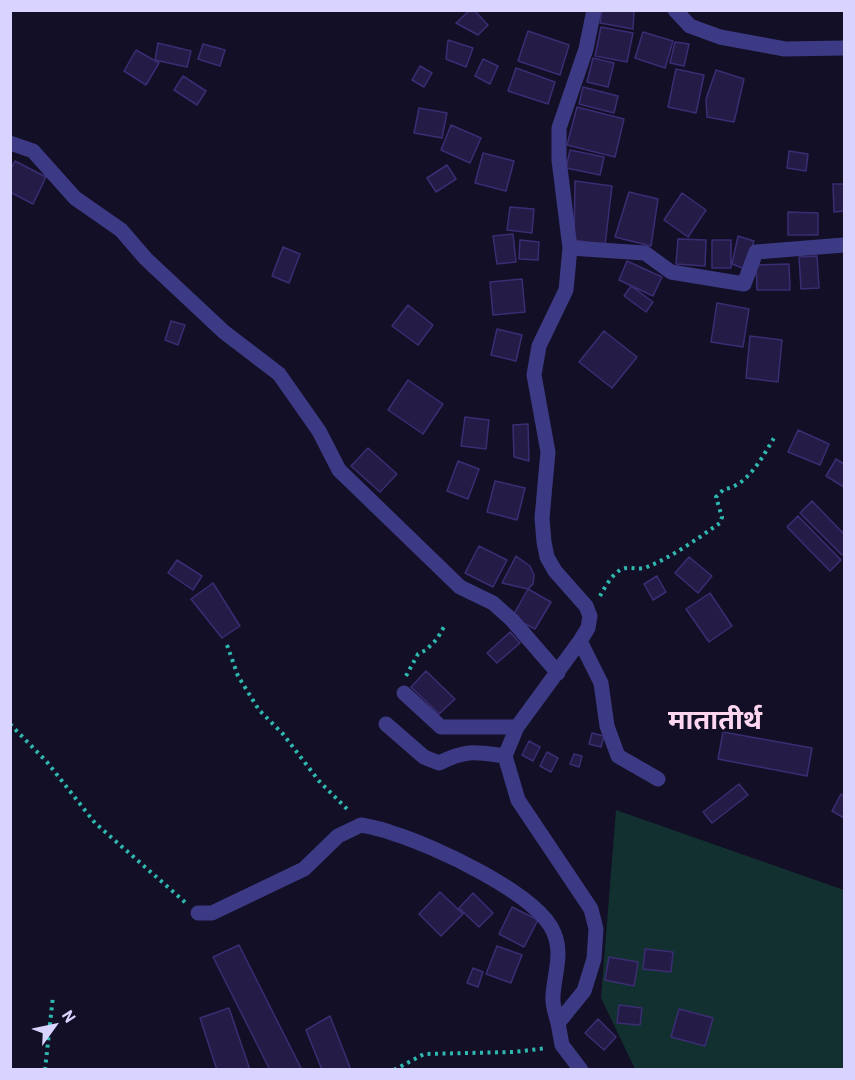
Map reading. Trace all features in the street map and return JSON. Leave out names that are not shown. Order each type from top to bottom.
[{"type":"street","points":[[558,1023],[584,991],[594,959],[596,929],[591,909],[518,800],[505,756],[517,727],[558,673],[588,628],[590,616],[586,606],[555,571],[548,557],[542,518],[548,452],[534,375],[539,346],[566,290],[570,248],[559,160],[559,128],[586,49],[594,10]]},
{"type":"street","points":[[675,10],[690,26],[720,37],[785,49],[844,48]]},
{"type":"street","points":[[10,143],[33,151],[75,198],[121,230],[146,259],[224,332],[279,374],[319,431],[339,470],[460,587],[493,603],[512,620],[558,673]]},
{"type":"street","points":[[570,248],[645,252],[671,272],[744,284],[756,252],[844,245]]},
{"type":"street","points":[[580,640],[601,683],[607,726],[618,756],[657,779]]},
{"type":"street","points":[[404,693],[441,727],[517,727]]},
{"type":"street","points":[[386,724],[424,757],[439,763],[458,754],[475,752],[505,756]]},
{"type":"street","points":[[198,913],[213,913],[304,869],[338,836],[361,825],[393,833],[460,861],[518,895],[542,914],[554,931],[559,952],[553,999],[562,1045],[581,1070]]},
{"type":"path","points":[[590,616],[607,585],[618,571],[626,567],[636,570],[654,564],[720,523],[722,517],[716,497],[724,489],[733,488],[751,472],[774,438]]},
{"type":"path","points":[[404,693],[398,688],[418,654],[426,650],[437,639],[445,625]]},
{"type":"path","points":[[227,645],[238,675],[259,710],[283,734],[318,781],[361,825]]},
{"type":"path","points":[[10,724],[48,762],[95,823],[198,913]]},
{"type":"path","points":[[45,1070],[53,996]]},
{"type":"path","points":[[394,1070],[424,1054],[514,1052],[562,1045]]},
{"type":"green space","points":[[616,810],[844,890],[844,1069],[635,1069],[601,998]]},
{"type":"building","points":[[470,10],[474,10],[488,25],[478,35],[456,23]]},
{"type":"building","points":[[602,10],[634,10],[633,29],[600,23]]},
{"type":"building","points":[[601,27],[633,33],[627,62],[595,56]]},
{"type":"building","points":[[528,31],[569,45],[560,75],[518,61]]},
{"type":"building","points":[[643,32],[673,41],[665,68],[635,58]]},
{"type":"building","points":[[448,40],[473,48],[466,67],[446,59]]},
{"type":"building","points":[[675,42],[689,44],[684,66],[670,63]]},
{"type":"building","points":[[158,43],[191,51],[187,67],[155,60]]},
{"type":"building","points":[[203,44],[225,50],[220,66],[198,59]]},
{"type":"building","points":[[136,50],[159,63],[146,85],[124,71]]},
{"type":"building","points":[[593,58],[614,63],[608,87],[587,82]]},
{"type":"building","points":[[483,59],[498,66],[490,84],[475,76]]},
{"type":"building","points":[[420,66],[432,73],[424,87],[412,80]]},
{"type":"building","points":[[516,68],[555,82],[548,104],[508,91]]},
{"type":"building","points":[[676,69],[704,75],[696,113],[668,107]]},
{"type":"building","points":[[716,70],[744,79],[734,122],[707,117],[706,99]]},
{"type":"building","points":[[183,76],[206,91],[197,105],[174,90]]},
{"type":"building","points":[[583,87],[618,96],[614,113],[579,104]]},
{"type":"building","points":[[577,107],[624,119],[615,157],[567,145]]},
{"type":"building","points":[[419,108],[447,113],[442,138],[414,133]]},
{"type":"building","points":[[451,125],[481,138],[470,163],[441,150]]},
{"type":"building","points":[[570,150],[604,157],[600,175],[566,168]]},
{"type":"building","points":[[789,151],[808,154],[806,171],[787,168]]},
{"type":"building","points":[[483,153],[514,161],[506,191],[475,183]]},
{"type":"building","points":[[15,161],[46,177],[33,204],[10,192],[10,170]]},
{"type":"building","points":[[447,165],[456,179],[436,192],[427,178]]},
{"type":"building","points":[[575,181],[612,186],[605,245],[574,240]]},
{"type":"building","points":[[833,184],[844,184],[844,211],[834,212]]},
{"type":"building","points":[[629,192],[658,199],[651,246],[615,237]]},
{"type":"building","points":[[682,193],[706,210],[688,237],[664,220]]},
{"type":"building","points":[[510,207],[534,209],[532,233],[507,230]]},
{"type":"building","points":[[788,212],[818,213],[818,235],[788,235]]},
{"type":"building","points":[[513,234],[516,262],[497,264],[493,236]]},
{"type":"building","points":[[738,236],[754,241],[745,269],[732,264]]},
{"type":"building","points":[[678,239],[706,240],[705,266],[676,264]]},
{"type":"building","points":[[520,240],[539,242],[538,260],[519,259]]},
{"type":"building","points":[[712,240],[731,240],[731,268],[712,268]]},
{"type":"building","points":[[283,247],[300,254],[289,283],[272,276]]},
{"type":"building","points":[[817,256],[819,288],[801,289],[799,257]]},
{"type":"building","points":[[627,261],[662,277],[653,296],[619,280]]},
{"type":"building","points":[[789,264],[790,290],[757,290],[756,265]]},
{"type":"building","points":[[522,279],[525,312],[493,315],[490,282]]},
{"type":"building","points":[[631,286],[653,302],[646,312],[624,296]]},
{"type":"building","points":[[717,303],[749,309],[743,347],[711,342]]},
{"type":"building","points":[[408,305],[433,325],[418,345],[392,326]]},
{"type":"building","points":[[171,321],[185,325],[178,345],[165,340]]},
{"type":"building","points":[[497,329],[522,335],[516,361],[491,355]]},
{"type":"building","points":[[604,331],[637,357],[612,388],[579,362]]},
{"type":"building","points":[[750,336],[782,340],[778,382],[746,378]]},
{"type":"building","points":[[408,380],[443,404],[423,434],[388,410]]},
{"type":"building","points":[[465,417],[489,420],[486,449],[461,446]]},
{"type":"building","points":[[528,424],[529,461],[514,457],[513,425]]},
{"type":"building","points":[[798,430],[829,444],[820,465],[788,452]]},
{"type":"building","points":[[368,448],[397,474],[380,492],[351,466]]},
{"type":"building","points":[[836,459],[844,464],[844,487],[826,476]]},
{"type":"building","points":[[458,461],[479,469],[468,499],[447,491]]},
{"type":"building","points":[[495,481],[525,488],[517,520],[487,512]]},
{"type":"building","points":[[812,501],[844,534],[844,553],[842,555],[800,513]]},
{"type":"building","points":[[798,516],[841,560],[830,571],[787,527]]},
{"type":"building","points":[[479,546],[507,560],[493,587],[465,573]]},
{"type":"building","points":[[516,556],[530,566],[534,575],[533,584],[528,589],[502,583]]},
{"type":"building","points":[[689,557],[712,576],[698,593],[675,573]]},
{"type":"building","points":[[177,560],[202,576],[193,590],[168,573]]},
{"type":"building","points":[[657,576],[666,592],[653,600],[644,584]]},
{"type":"building","points":[[213,583],[240,626],[222,638],[191,599]]},
{"type":"building","points":[[528,589],[551,602],[535,629],[512,617]]},
{"type":"building","points":[[710,593],[732,626],[709,642],[686,609]]},
{"type":"building","points":[[510,632],[520,643],[497,663],[487,653]]},
{"type":"building","points":[[426,671],[455,699],[439,714],[411,687]]},
{"type":"building","points":[[723,732],[812,748],[807,776],[718,759]]},
{"type":"building","points":[[592,733],[604,736],[601,747],[589,744]]},
{"type":"building","points":[[529,741],[540,747],[533,761],[522,755]]},
{"type":"building","points":[[547,752],[558,758],[551,772],[540,766]]},
{"type":"building","points":[[574,754],[582,756],[579,767],[570,764]]},
{"type":"building","points":[[739,784],[748,795],[712,823],[703,812]]},
{"type":"building","points":[[841,794],[844,796],[844,818],[832,811]]},
{"type":"building","points":[[440,892],[463,914],[441,936],[419,914]]},
{"type":"building","points":[[473,893],[493,913],[479,927],[459,908]]},
{"type":"building","points":[[512,907],[538,920],[524,947],[499,934]]},
{"type":"building","points":[[239,945],[302,1070],[270,1070],[213,957]]},
{"type":"building","points":[[497,946],[522,955],[511,983],[486,974]]},
{"type":"building","points":[[645,949],[673,952],[671,972],[643,969]]},
{"type":"building","points":[[609,957],[638,962],[634,986],[605,980]]},
{"type":"building","points":[[473,968],[483,972],[478,987],[467,983]]},
{"type":"building","points":[[619,1005],[642,1008],[640,1025],[617,1023]]},
{"type":"building","points":[[229,1008],[250,1070],[217,1070],[200,1018]]},
{"type":"building","points":[[679,1009],[713,1018],[705,1046],[671,1037]]},
{"type":"building","points":[[330,1016],[351,1070],[322,1070],[306,1030]]},
{"type":"building","points":[[598,1019],[616,1037],[604,1050],[585,1033]]},
{"type":"district","name":"मातातीर्थ","points":[[715,720]]}]
